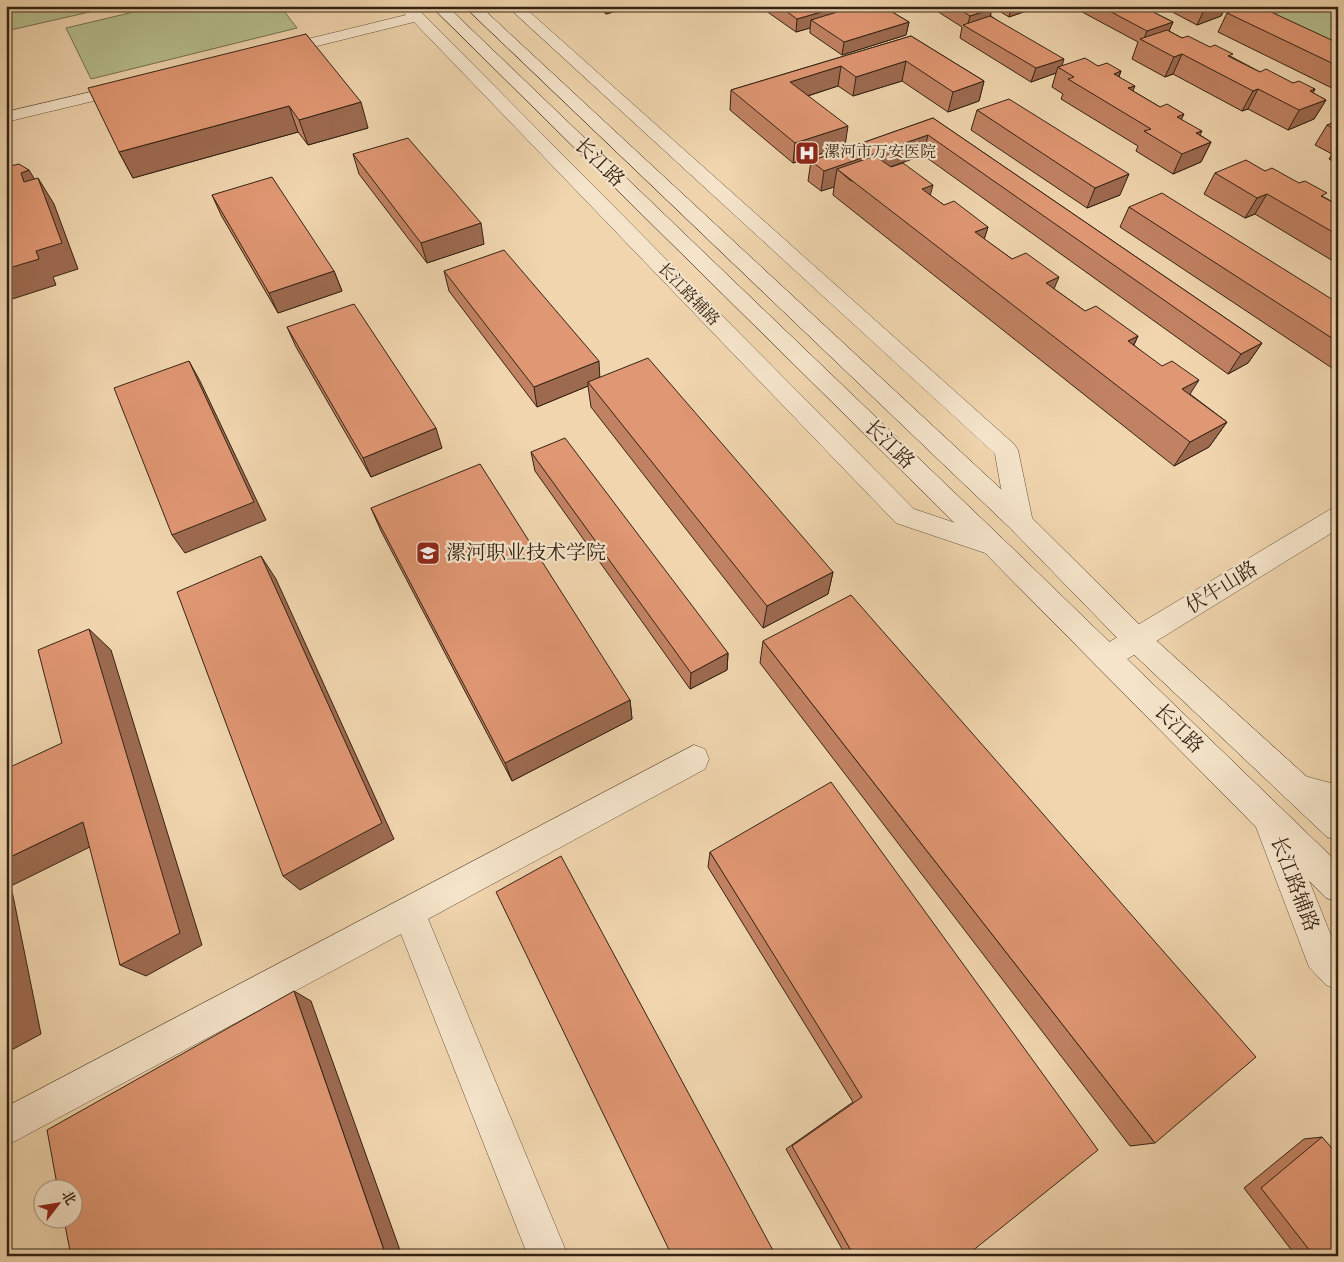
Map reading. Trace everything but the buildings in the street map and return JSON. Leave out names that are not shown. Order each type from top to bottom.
[{"type":"street","name":"长江路","points":[[438,6],[994,546],[1338,886]]},
{"type":"street","name":"长江路","points":[[471,6],[1020,522],[1137,640],[1338,826]]},
{"type":"street","points":[[514,6],[1006,450],[1020,522]]},
{"type":"street","name":"长江路辅路","points":[[411,12],[905,516],[994,546]]},
{"type":"street","points":[[264,55],[411,12]]},
{"type":"street","points":[[6,117],[140,85]]},
{"type":"street","name":"伏牛山路","points":[[1106,658],[1338,517]]},
{"type":"street","points":[[6,1127],[694,759]]},
{"type":"street","points":[[1298,788],[1338,800]]},
{"type":"street","name":"长江路辅路","points":[[1268,818],[1321,955],[1338,972]]},
{"type":"street","points":[[409,913],[548,1256]]},
{"type":"green space","points":[[6,6],[116,6],[6,31]]},
{"type":"green space","points":[[159,6],[280,6],[297,28],[91,79],[66,28]]},
{"type":"green space","points":[[1298,6],[1338,6],[1338,54],[1263,18]]},
{"type":"place","name":"漯河市万安医院","points":[[807,153]]},
{"type":"place","name":"漯河职业技术学院","points":[[428,553]]}]
